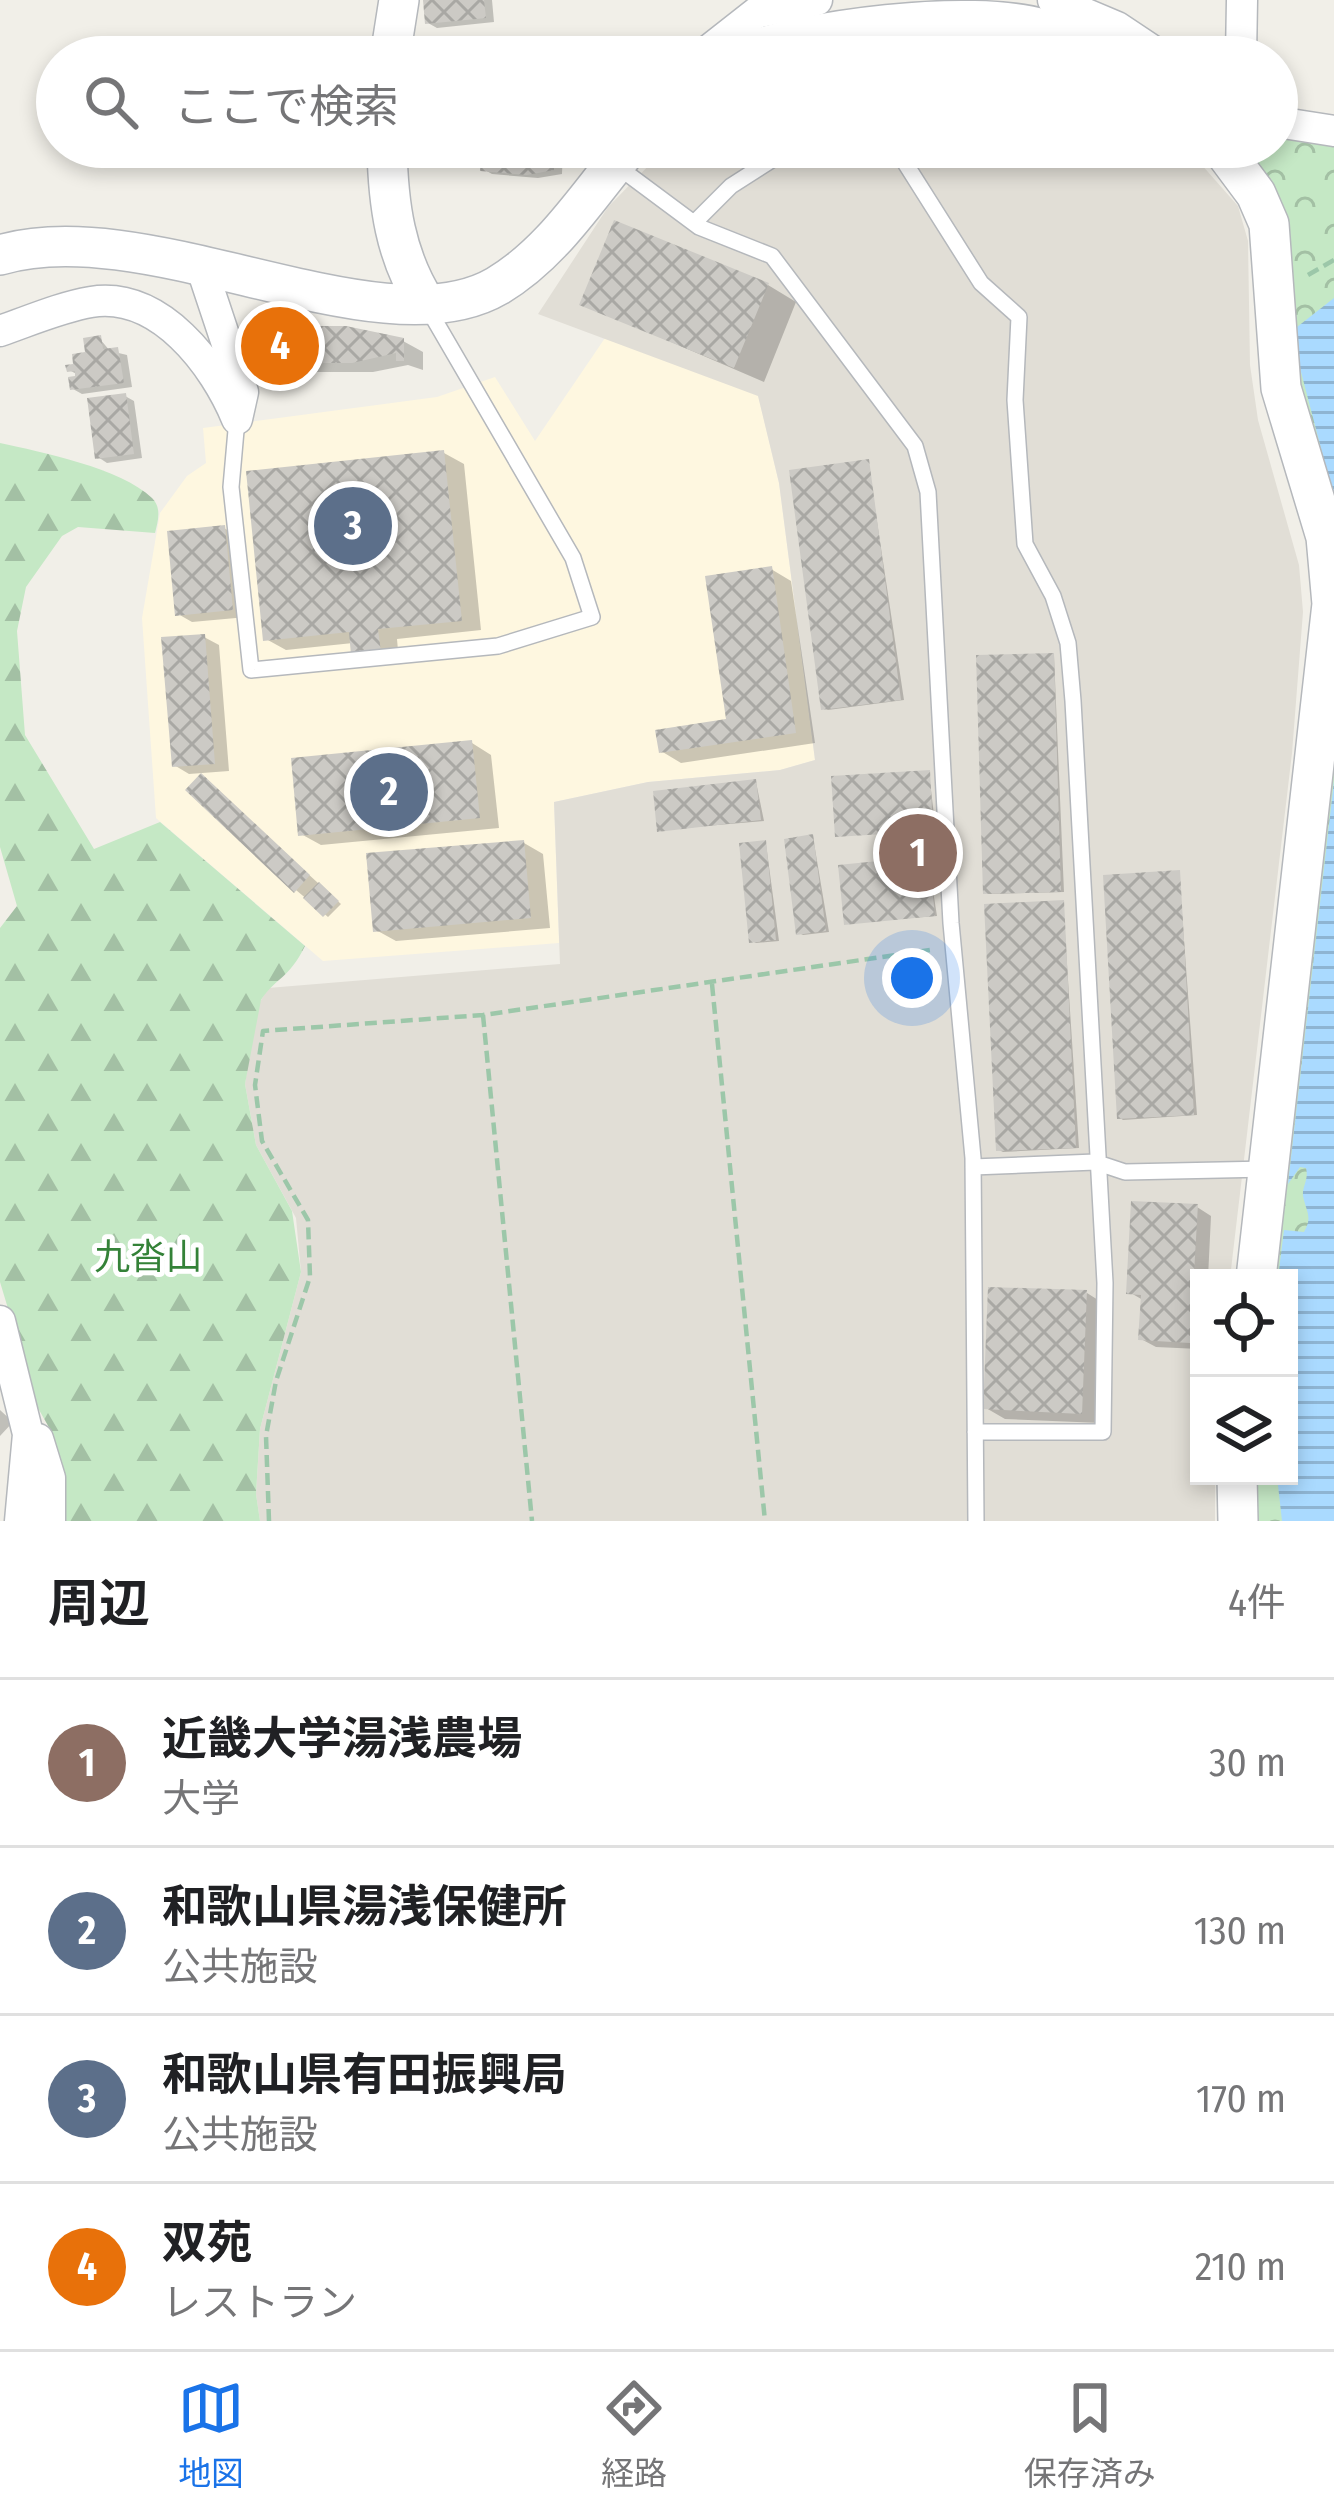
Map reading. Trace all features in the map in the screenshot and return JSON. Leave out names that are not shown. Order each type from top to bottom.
[{"type":"street","points":[[393,36],[399,0]]},
{"type":"street","points":[[727,36],[756,14],[817,0]]},
{"type":"street","points":[[1053,0],[1130,36]]},
{"type":"street","points":[[1241,36],[1242,0]]},
{"type":"street","points":[[793,36],[973,23],[1042,28],[1058,36]]},
{"type":"street","points":[[1298,125],[1334,131]]},
{"type":"street","points":[[389,168],[396,241],[406,274],[426,304]]},
{"type":"street","points":[[0,255],[73,244],[353,298],[426,304],[472,297],[513,275],[553,241],[612,168]]},
{"type":"street","points":[[1237,168],[1256,194],[1269,224],[1281,388],[1330,566],[1321,730],[1257,1269]]},
{"type":"street","points":[[201,266],[243,392],[237,419]]},
{"type":"street","points":[[0,331],[96,301],[147,314],[199,351],[218,375],[237,419]]},
{"type":"street","points":[[0,1322],[22,1406],[29,1461],[20,1521]]},
{"type":"street","points":[[22,1406],[47,1465],[50,1521]]},
{"type":"street","points":[[1237,1485],[1238,1521]]},
{"type":"lane","points":[[635,168],[694,223],[772,256],[915,446],[928,492],[953,947],[973,1167],[976,1521]]},
{"type":"lane","points":[[694,223],[731,186],[759,168]]},
{"type":"lane","points":[[908,168],[981,283],[1019,317],[1015,400],[1025,544],[1053,596],[1068,643],[1106,1283],[1103,1432],[975,1432]]},
{"type":"lane","points":[[237,419],[231,487],[251,670],[498,646],[592,617],[573,558],[426,304]]},
{"type":"lane","points":[[973,1167],[1096,1162],[1125,1172],[1269,1169]]},
{"type":"path","points":[[269,1521],[266,1436],[277,1381],[310,1277],[308,1220],[262,1142],[254,1085],[263,1031],[483,1015],[953,947]]},
{"type":"path","points":[[712,984],[765,1521]]},
{"type":"path","points":[[483,1015],[532,1521]]},
{"type":"shaded area","points":[[646,168],[1205,168],[1238,206],[1248,241],[1250,365],[1258,420],[1299,565],[1303,612],[1292,753],[1231,1269],[1190,1269],[1190,1485],[1215,1485],[1215,1521],[260,1521],[256,1494],[260,1429],[301,1272],[296,1218],[256,1145],[245,1084],[256,1009],[268,988],[560,964],[554,802],[648,782],[780,770],[815,760],[779,483],[758,396],[538,314],[608,207]]},
{"type":"shaded area","points":[[605,338],[758,395],[779,483],[815,760],[780,770],[648,782],[554,802],[559,943],[323,961],[156,818],[142,618],[160,513],[187,476],[206,463],[203,428],[437,397],[495,377],[535,441]]},
{"type":"green space","points":[[1334,134],[1334,1521],[1238,1521],[1237,1485],[1298,1485],[1298,1269],[1257,1269],[1332,604],[1274,260],[1231,168],[1298,168],[1298,136]]},
{"type":"green space","name":"九沓山","points":[[0,443],[121,478],[152,498],[158,510],[155,533],[78,527],[62,536],[26,587],[17,631],[25,735],[94,849],[160,822],[305,946],[261,1000],[245,1084],[256,1145],[292,1211],[301,1272],[260,1429],[256,1494],[260,1521],[64,1521],[65,1491],[51,1431],[38,1408],[0,1282],[0,928],[17,906],[0,847]]},
{"type":"water","points":[[1334,298],[1334,498],[1300,368],[1297,327]]},
{"type":"water","points":[[1334,781],[1334,1521],[1282,1521],[1278,1485],[1298,1485],[1298,1269],[1279,1269],[1284,1230],[1304,1232],[1308,1222],[1303,1196],[1306,1168],[1300,1167],[1288,1184]]},
{"type":"building","points":[[423,0],[484,0],[486,18],[425,24]]},
{"type":"building","points":[[480,168],[554,168],[527,175]]},
{"type":"building","points":[[614,220],[769,283],[734,368],[579,305]]},
{"type":"building","points":[[261,326],[346,326],[404,338],[404,361],[396,361],[396,353],[352,363],[261,363]]},
{"type":"building","points":[[101,335],[103,349],[118,347],[124,383],[70,390],[68,377],[75,376],[75,371],[67,372],[65,365],[73,364],[72,354],[85,352],[83,338]]},
{"type":"building","points":[[126,393],[134,454],[95,459],[87,398]]},
{"type":"building","points":[[444,450],[462,621],[378,629],[381,652],[351,655],[349,632],[263,641],[246,471]]},
{"type":"building","points":[[869,459],[901,700],[821,710],[789,470]]},
{"type":"building","points":[[225,525],[233,610],[175,616],[167,531]]},
{"type":"building","points":[[772,566],[796,733],[659,753],[655,730],[726,719],[705,576]]},
{"type":"building","points":[[205,634],[215,764],[172,767],[161,637]]},
{"type":"building","points":[[1054,653],[1061,892],[983,894],[976,655]]},
{"type":"building","points":[[472,740],[480,818],[298,836],[291,758]]},
{"type":"building","points":[[930,770],[933,831],[835,837],[831,776]]},
{"type":"building","points":[[201,773],[310,875],[294,893],[185,790]]},
{"type":"building","points":[[756,779],[761,820],[657,832],[653,791]]},
{"type":"building","points":[[813,834],[826,931],[796,935],[784,839]]},
{"type":"building","points":[[524,840],[531,918],[373,932],[366,853]]},
{"type":"building","points":[[766,840],[776,940],[749,943],[739,843]]},
{"type":"building","points":[[929,856],[935,916],[844,925],[838,865]]},
{"type":"building","points":[[1180,870],[1194,1115],[1117,1119],[1103,875]]},
{"type":"building","points":[[319,882],[339,901],[323,917],[303,898]]},
{"type":"building","points":[[1064,900],[1076,1148],[996,1151],[984,904]]},
{"type":"building","points":[[1131,1201],[1198,1204],[1194,1269],[1190,1269],[1190,1343],[1138,1340],[1141,1295],[1126,1294]]},
{"type":"building","points":[[988,1287],[1087,1290],[1082,1414],[983,1409]]},
{"type":"place","name":"双苑","points":[[280,346]]},
{"type":"place","name":"和歌山県有田振興局","points":[[353,526]]},
{"type":"place","name":"和歌山県湯浅保健所","points":[[389,792]]},
{"type":"place","name":"近畿大学湯浅農場","points":[[918,853]]}]
